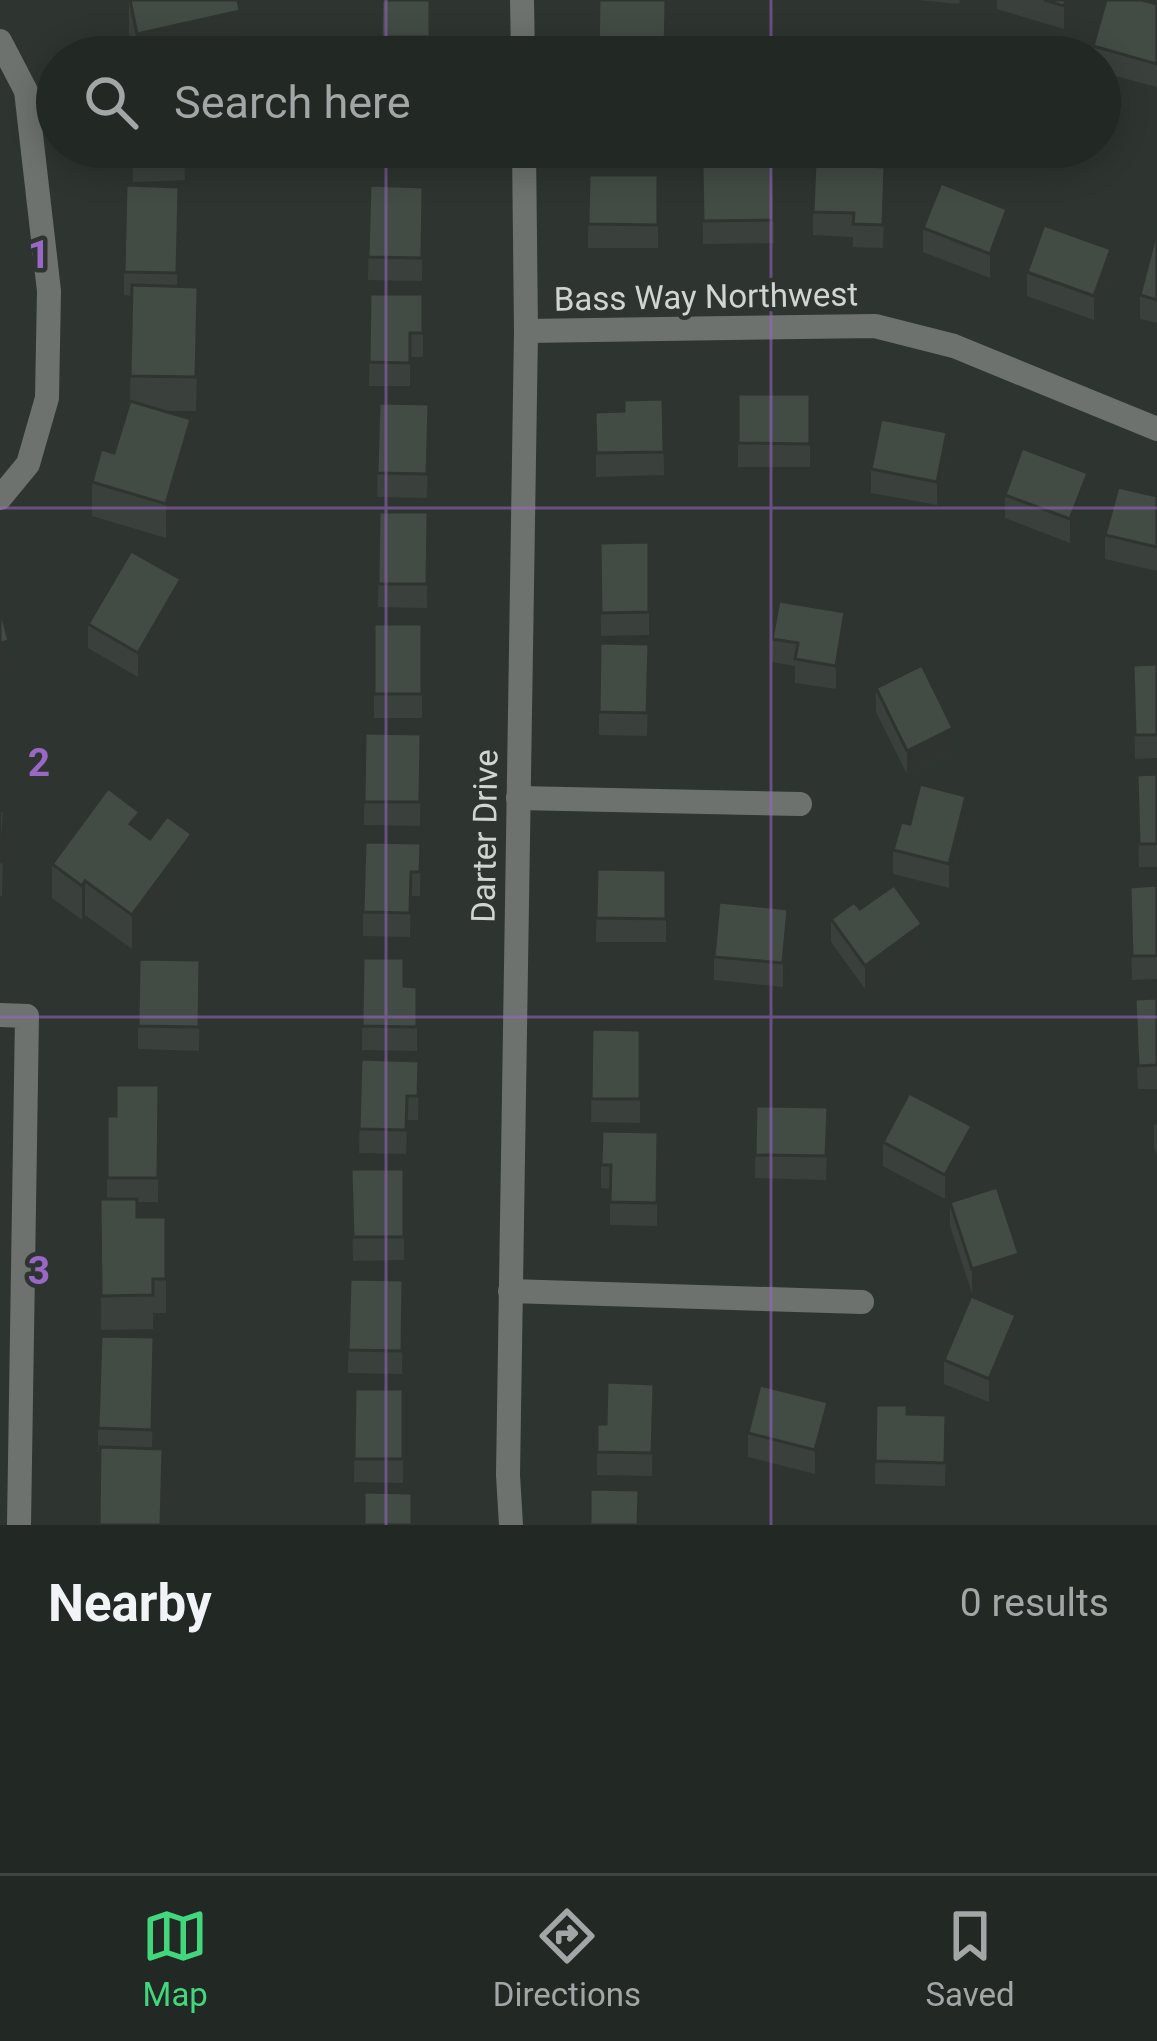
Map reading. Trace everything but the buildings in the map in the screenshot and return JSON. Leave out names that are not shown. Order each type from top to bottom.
[{"type":"street","points":[[522,0],[523,36]]},
{"type":"street","points":[[0,41],[26,91],[50,291],[46,398],[28,464],[0,498]]},
{"type":"street","name":"Darter Drive","points":[[511,1525],[524,168]]},
{"type":"street","name":"Bass Way Northwest","points":[[526,331],[875,326],[953,346],[1157,429]]},
{"type":"street","points":[[518,798],[800,804]]},
{"type":"street","points":[[0,1015],[27,1016],[19,1525],[0,1524]]},
{"type":"street","points":[[510,1291],[862,1302]]}]
